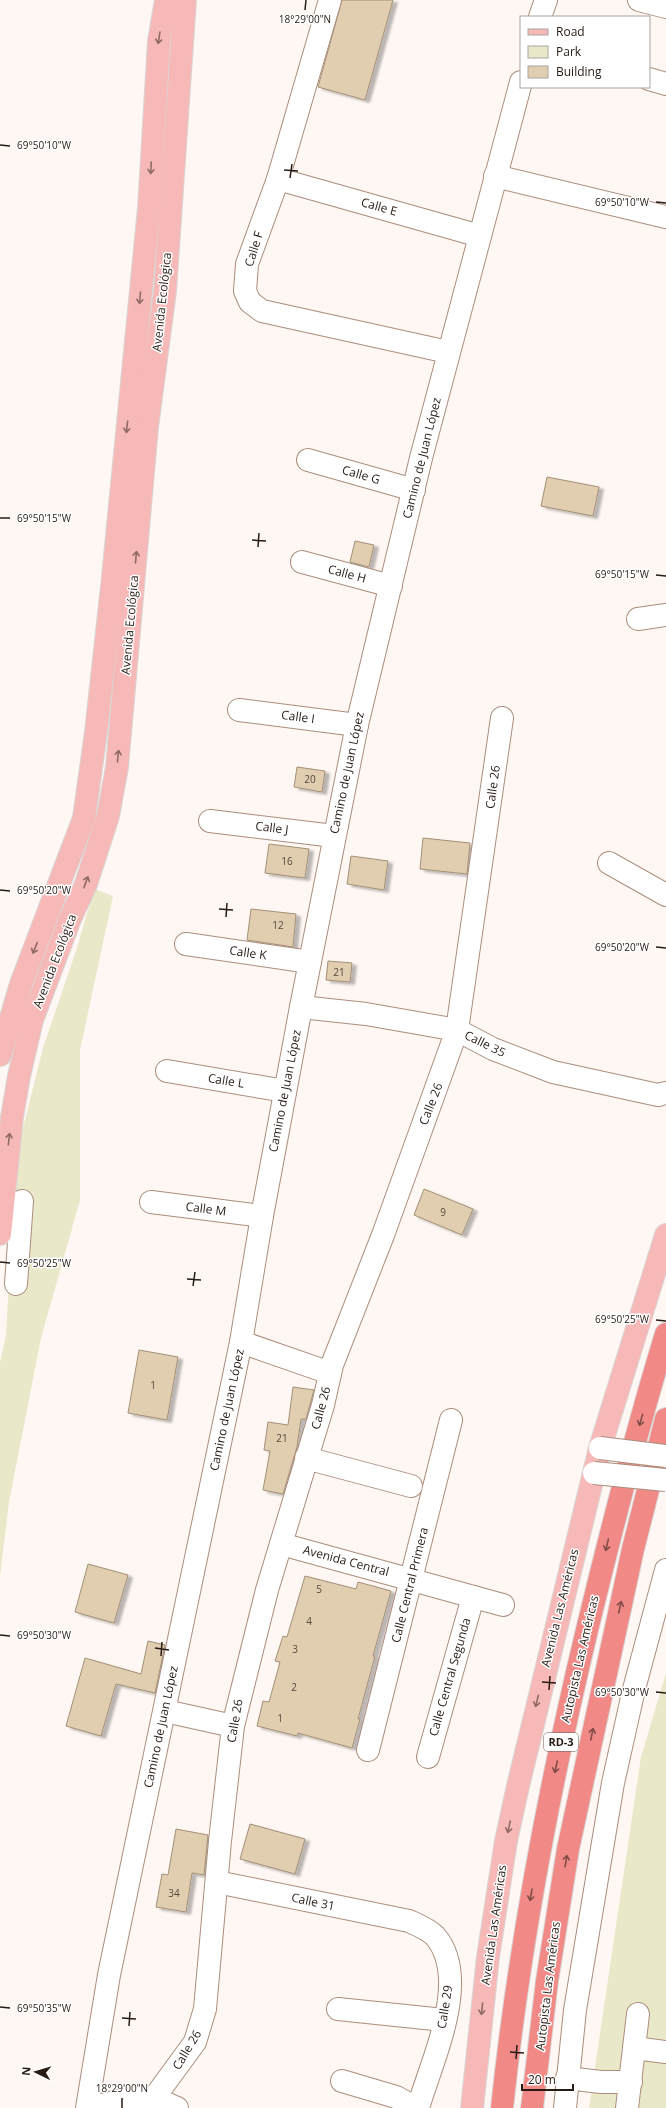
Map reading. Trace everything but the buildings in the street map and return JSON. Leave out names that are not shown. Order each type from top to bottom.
[{"type":"highway","name":"Autopista Las Américas","points":[[502,2108],[523,1937],[565,1724],[615,1514],[666,1334]]},
{"type":"highway","name":"Autopista Las Américas","points":[[532,2108],[547,1981],[568,1849],[633,1549],[666,1419]]},
{"type":"main road","name":"Avenida Ecológica","points":[[0,1055],[21,984],[84,818],[96,732],[114,577],[149,208],[159,41],[166,0]]},
{"type":"main road","name":"Avenida Ecológica","points":[[0,1234],[6,1189],[3,1163],[19,1076],[32,1020],[70,919],[88,878],[108,816],[117,767],[147,427],[165,291],[185,0]]},
{"type":"main road","name":"Avenida Las Américas","points":[[472,2108],[488,1957],[506,1841],[518,1786],[600,1448],[666,1235]]},
{"type":"street","name":"Calle F","points":[[330,0],[278,179],[247,264],[245,291],[250,302],[262,311],[448,352]]},
{"type":"street","points":[[540,16],[546,0]]},
{"type":"street","points":[[639,0],[666,7]]},
{"type":"street","points":[[650,79],[666,84]]},
{"type":"street","name":"Camino de Juan López","points":[[87,2108],[109,1975],[241,1342],[262,1216],[301,1007],[357,726],[448,352],[520,86]]},
{"type":"street","points":[[495,176],[666,217]]},
{"type":"street","name":"Calle E","points":[[278,179],[480,236]]},
{"type":"street","name":"Calle G","points":[[308,460],[414,490]]},
{"type":"street","name":"Calle H","points":[[302,562],[391,586]]},
{"type":"street","points":[[638,619],[666,615]]},
{"type":"street","name":"Calle I","points":[[239,710],[357,726]]},
{"type":"street","name":"Calle 26","points":[[154,2098],[187,2054],[201,2027],[208,1990],[217,1882],[233,1726],[254,1637],[330,1373],[383,1235],[457,1030],[502,718]]},
{"type":"street","name":"Calle J","points":[[210,821],[334,836]]},
{"type":"street","points":[[610,863],[666,895]]},
{"type":"street","name":"Calle K","points":[[186,944],[310,962]]},
{"type":"street","name":"Calle 35","points":[[301,1007],[366,1014],[457,1030],[493,1049],[553,1072],[658,1095],[666,1093]]},
{"type":"street","name":"Calle L","points":[[167,1071],[286,1091]]},
{"type":"street","points":[[11,1271],[22,1200]]},
{"type":"street","name":"Calle M","points":[[151,1202],[262,1216]]},
{"type":"street","points":[[241,1342],[330,1373]]},
{"type":"street","name":"Calle Central Primera","points":[[368,1750],[451,1420]]},
{"type":"street","points":[[600,1448],[666,1456]]},
{"type":"street","points":[[306,1458],[411,1486]]},
{"type":"street","points":[[594,1473],[666,1480]]},
{"type":"street","name":"Avenida Central","points":[[281,1544],[503,1605]]},
{"type":"street","points":[[565,2108],[574,2010],[613,1783],[634,1689],[665,1579]]},
{"type":"street","name":"Calle Central Segunda","points":[[428,1757],[473,1597]]},
{"type":"street","points":[[164,1712],[233,1726]]},
{"type":"street","name":"Calle 31","points":[[217,1882],[409,1921]]},
{"type":"street","name":"Calle 29","points":[[409,1921],[423,1927],[434,1935],[442,1946],[450,1974],[444,2020],[431,2074],[417,2108]]},
{"type":"street","points":[[338,2009],[444,2020]]},
{"type":"street","points":[[627,2108],[638,2014]]},
{"type":"street","points":[[634,2048],[666,2052]]},
{"type":"street","points":[[568,2078],[601,2082],[631,2082]]},
{"type":"street","points":[[342,2081],[396,2098],[417,2108]]},
{"type":"street","points":[[91,2108],[139,2097],[154,2098],[177,2108]]},
{"type":"green space","points":[[94,889],[113,896],[80,1050],[80,1200],[41,1338],[9,1502],[0,1576],[0,1363],[6,1336],[12,1229],[21,1136],[43,1048],[77,948]]},
{"type":"green space","points":[[666,1673],[666,2108],[589,2108],[641,1757]]}]
